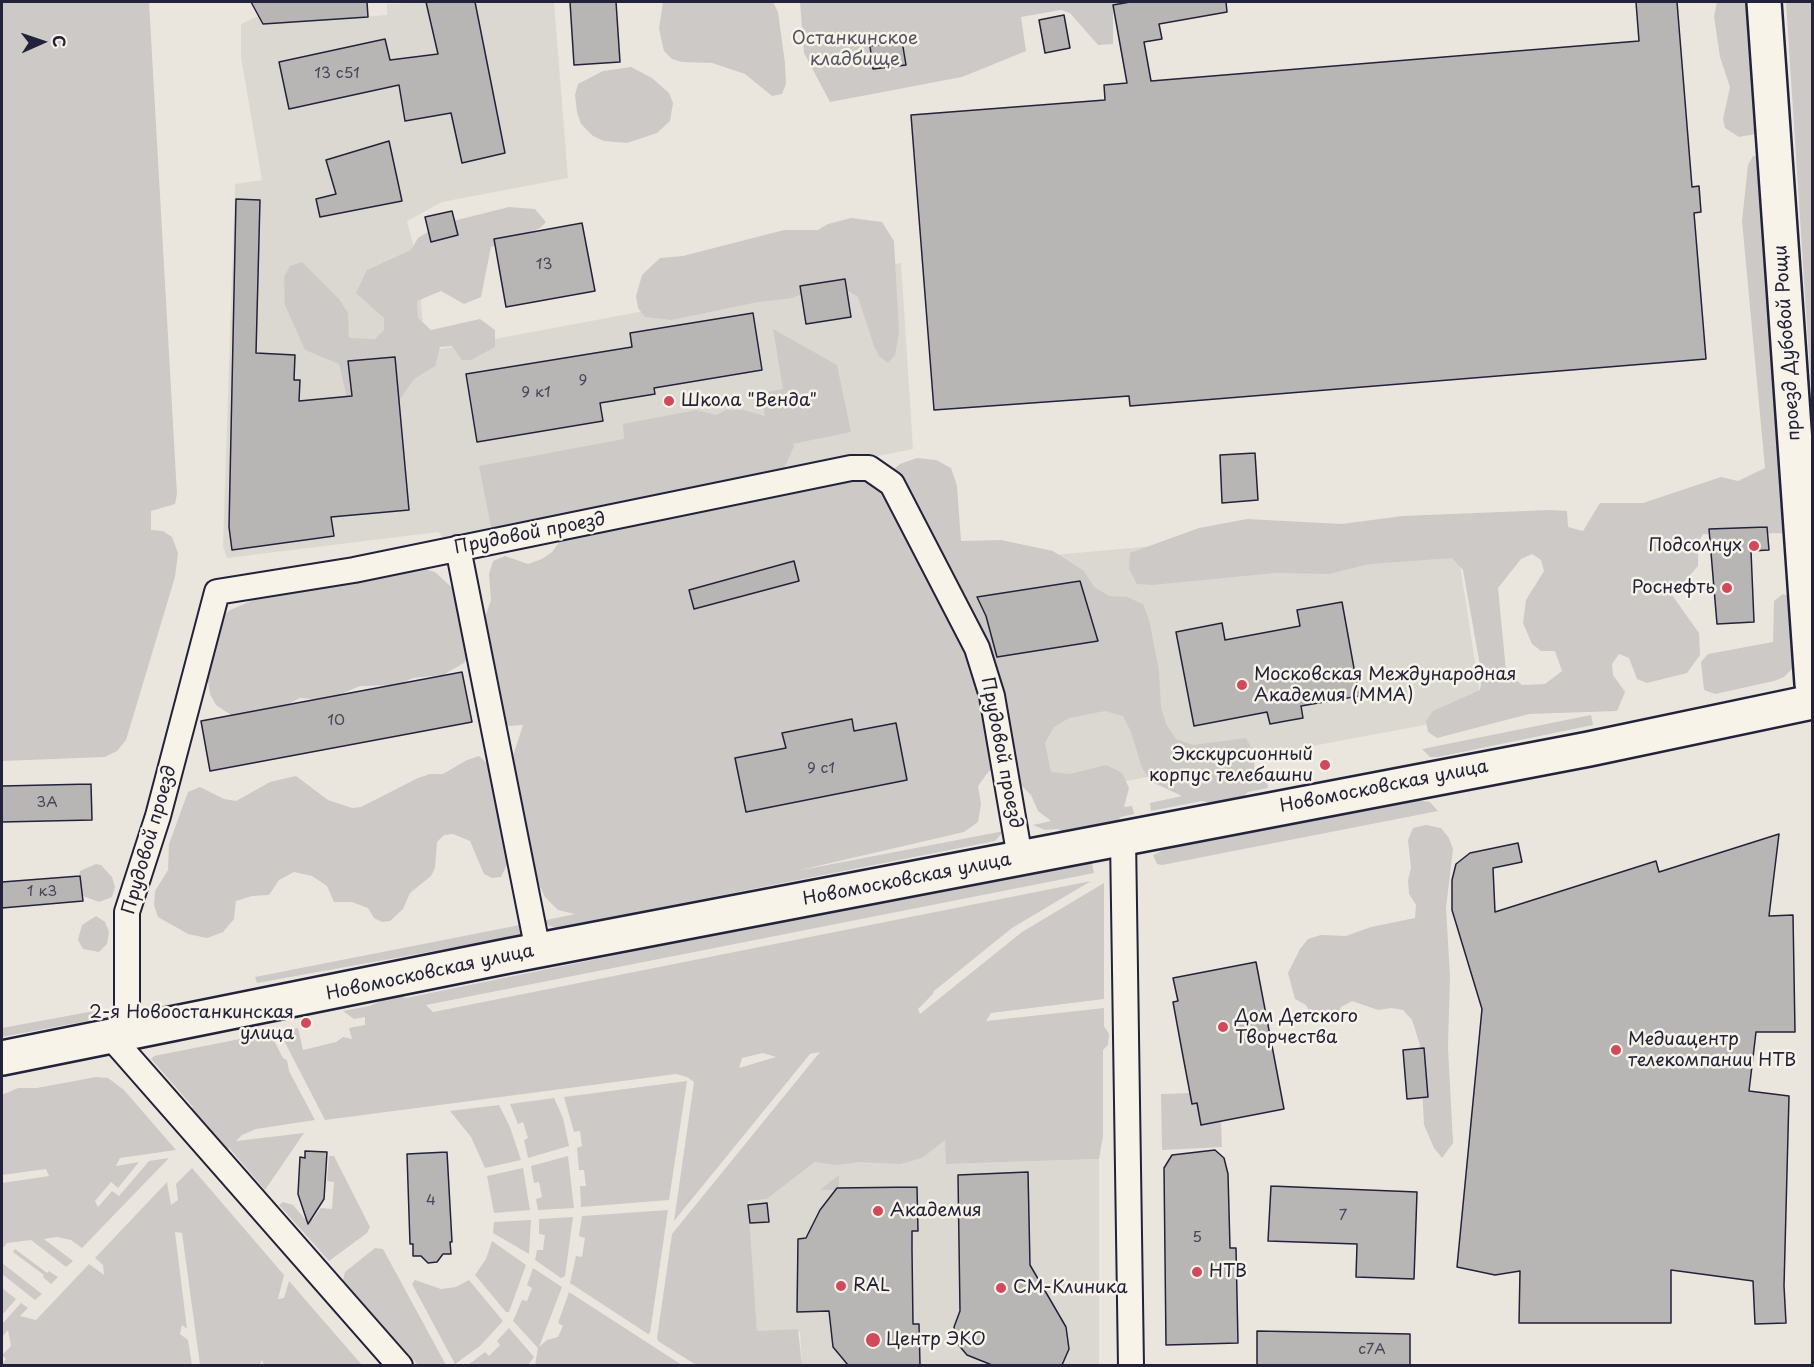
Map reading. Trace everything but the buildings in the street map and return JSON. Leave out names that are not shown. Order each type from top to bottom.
[{"type":"main road","name":"проезд Дубовой Рощи","points":[[1764,2],[1812,684]]},
{"type":"main road","name":"Новомосковская улица","points":[[2,1058],[538,951],[1589,749],[1812,702]]},
{"type":"street","name":"Прудовой проезд","points":[[119,1035],[128,912],[158,816],[217,592],[354,570],[851,468],[869,468],[891,484],[899,497],[977,648],[986,672],[1020,858]]},
{"type":"street","points":[[458,548],[538,951]]},
{"type":"street","points":[[1124,838],[1131,1365]]},
{"type":"street","points":[[119,1035],[400,1365]]},
{"type":"shaded area","points":[[554,2],[568,178],[442,202],[407,221],[418,263],[425,352],[901,263],[913,449],[447,542],[438,532],[227,558],[223,546],[235,184],[262,180],[241,57],[241,24],[261,15],[263,24],[387,15],[387,4]]},
{"type":"shaded area","name":"Московская Международная Академия (ММА)","points":[[1453,519],[1483,714],[1041,797],[965,563]]},
{"type":"shaded area","points":[[946,1138],[946,1164],[1099,1159],[1099,1365],[802,1365],[800,1332],[757,1332],[747,1201],[767,1199],[826,1154]]},
{"type":"green space","points":[[2,2],[149,2],[177,494],[175,504],[151,511],[151,530],[163,531],[172,537],[178,553],[175,577],[126,740],[117,751],[105,757],[2,761]]},
{"type":"green space","points":[[663,2],[773,2],[778,12],[785,63],[786,84],[782,94],[772,96],[745,74],[712,63],[682,62],[672,59],[664,51],[659,29]]},
{"type":"green space","name":"Останкинское кладбище","points":[[800,2],[1127,2],[1113,5],[1113,44],[1098,45],[1070,13],[1061,10],[1021,17],[1026,51],[962,77],[830,102],[804,53]]},
{"type":"green space","points":[[1717,2],[1756,2],[1760,27],[1751,81],[1758,93],[1762,133],[1739,137],[1725,128],[1723,119],[1730,87],[1720,57],[1714,16]]},
{"type":"green space","points":[[1786,2],[1812,2],[1812,404]]},
{"type":"green space","points":[[631,67],[652,78],[669,93],[673,103],[670,121],[657,133],[627,143],[604,141],[593,136],[581,124],[577,112],[575,95],[578,84],[603,71]]},
{"type":"green space","points":[[1753,156],[1765,158],[1799,533],[1703,534],[1698,543],[1698,566],[1684,582],[1670,584],[1672,595],[1699,633],[1700,655],[1687,673],[1647,683],[1637,679],[1629,658],[1619,654],[1612,664],[1613,675],[1625,692],[1617,711],[1529,714],[1437,738],[1428,732],[1426,721],[1433,711],[1480,690],[1482,677],[1463,570],[1452,558],[1369,564],[1329,574],[1275,573],[1152,585],[1137,584],[1129,569],[1130,553],[1199,528],[1247,519],[1342,524],[1402,516],[1550,510],[1567,511],[1568,527],[1583,531],[1600,503],[1643,503],[1721,477],[1738,481],[1765,468],[1742,221],[1748,165]],"holes":[[[1532,554],[1541,560],[1544,571],[1526,600],[1523,623],[1532,644],[1541,651],[1555,651],[1562,671],[1545,684],[1522,685],[1506,671],[1498,588],[1521,559]]]},
{"type":"green space","points":[[509,207],[535,209],[546,222],[540,228],[491,247],[481,297],[464,304],[441,291],[417,301],[418,318],[431,330],[480,319],[495,330],[495,347],[471,360],[462,360],[452,346],[440,347],[435,366],[414,379],[393,409],[348,402],[339,364],[305,350],[285,305],[284,277],[290,266],[302,262],[339,299],[348,313],[349,338],[375,339],[384,330],[384,318],[356,293],[367,270],[411,250],[418,238],[441,224]]},
{"type":"green space","points":[[851,218],[882,222],[894,241],[899,333],[895,355],[888,363],[879,356],[874,346],[858,297],[836,283],[812,284],[802,294],[792,298],[758,302],[671,320],[645,317],[638,308],[636,296],[642,275],[660,258],[683,256],[784,230],[818,230],[828,224]]},
{"type":"green space","points":[[773,329],[837,365],[851,432],[792,444],[794,446],[780,477],[786,491],[859,480],[877,483],[900,464],[917,458],[936,460],[951,468],[957,486],[961,541],[1001,540],[1053,551],[1084,571],[1094,587],[1109,596],[1127,597],[1143,604],[1149,620],[1159,671],[1161,707],[1166,724],[1176,739],[1193,745],[1246,738],[1255,755],[1253,783],[1267,781],[1268,788],[1248,792],[1238,801],[1221,805],[1202,801],[1151,811],[1150,803],[1182,796],[1152,782],[1142,768],[1131,732],[1123,716],[1105,711],[1069,718],[1054,727],[1045,743],[1051,772],[1070,774],[1106,765],[1122,773],[1129,788],[1124,807],[1132,806],[1134,814],[1121,817],[1110,828],[1077,841],[1058,829],[1045,830],[1033,825],[1051,821],[1038,811],[1031,795],[1006,771],[989,771],[978,786],[981,804],[978,822],[964,832],[796,871],[1004,831],[995,841],[556,928],[544,924],[542,921],[575,914],[558,910],[545,897],[522,849],[512,759],[523,725],[509,726],[499,719],[482,626],[491,600],[489,574],[493,561],[505,556],[528,564],[542,559],[552,552],[568,530],[492,532],[479,466],[624,439],[623,424],[696,410],[716,415],[726,410],[744,410],[765,416],[761,393],[783,389]]},
{"type":"green space","points":[[418,567],[435,572],[460,595],[468,656],[464,663],[443,675],[413,678],[397,685],[360,686],[327,700],[300,698],[256,721],[237,719],[216,705],[210,694],[206,668],[216,623],[230,610],[256,599]]},
{"type":"green space","points":[[1783,594],[1792,597],[1795,660],[1792,669],[1784,677],[1774,681],[1715,694],[1704,690],[1701,662],[1708,654],[1773,642],[1774,601]]},
{"type":"green space","points":[[1591,715],[1593,725],[1438,757],[1430,757],[1422,749]]},
{"type":"green space","points":[[479,756],[489,765],[511,856],[501,877],[492,878],[484,874],[470,841],[453,834],[444,835],[437,842],[435,868],[431,876],[410,893],[403,909],[390,921],[382,922],[374,918],[368,908],[352,902],[334,902],[327,886],[312,876],[294,872],[279,880],[269,895],[252,896],[236,901],[234,919],[223,932],[207,938],[188,934],[158,917],[154,905],[155,891],[168,870],[169,844],[188,792],[200,787],[224,799],[236,801],[270,782],[296,776],[328,800],[352,808],[361,807],[418,778],[430,774],[443,774]]},
{"type":"green space","points":[[1416,800],[1430,802],[1438,811],[1162,865],[1157,864],[1153,855],[1168,848]]},
{"type":"green space","points":[[1426,825],[1441,828],[1449,838],[1453,849],[1446,908],[1450,976],[1448,1048],[1453,1143],[1442,1158],[1434,1148],[1424,1125],[1420,1045],[1412,1020],[1403,1010],[1391,1008],[1378,1010],[1352,1001],[1341,1007],[1334,1018],[1323,1023],[1312,1017],[1306,1005],[1295,999],[1288,973],[1300,949],[1308,939],[1321,935],[1346,936],[1371,927],[1415,918],[1416,905],[1409,894],[1408,880],[1411,868],[1408,840],[1413,828]]},
{"type":"green space","points":[[1091,858],[1094,873],[426,1005],[433,1012],[1091,881],[1012,928],[934,991],[918,1009],[920,1014],[1022,932],[1104,883],[1104,999],[991,1013],[986,1021],[1104,1008],[1104,1026],[1109,1034],[1108,1045],[1103,1050],[1103,1136],[1099,1159],[946,1164],[945,1140],[922,1158],[900,1164],[859,1162],[837,1165],[815,1162],[767,1199],[748,1201],[757,1331],[798,1329],[802,1365],[696,1365],[658,1341],[657,1338],[672,1234],[820,1052],[810,1054],[674,1221],[694,1082],[687,1077],[676,1074],[325,1120],[279,1031],[298,1028],[303,1050],[336,1042],[343,1037],[352,1039],[349,1028],[365,1025],[365,1017],[354,1019],[343,1011],[369,1006],[396,995],[406,998]],"holes":[[[763,1053],[776,1057],[739,1068],[742,1058]]]},
{"type":"green space","points":[[96,864],[101,865],[112,877],[115,887],[112,897],[99,902],[83,896],[77,887],[80,871]]},
{"type":"green space","points":[[96,916],[105,922],[109,932],[107,944],[99,952],[83,949],[78,940],[82,925]]},
{"type":"green space","points":[[525,924],[525,932],[517,936],[257,983],[255,977]]},
{"type":"green space","points":[[105,1009],[87,1021],[2,1037],[2,1028]]},
{"type":"green space","points":[[270,1033],[283,1058],[287,1060],[289,1071],[315,1120],[256,1129],[242,1135],[236,1141],[304,1133],[265,1190],[229,1148],[225,1152],[187,1111],[193,1107],[151,1059],[154,1056]]},
{"type":"green space","points":[[96,1077],[108,1078],[124,1090],[176,1150],[120,1158],[116,1166],[139,1162],[118,1188],[111,1182],[95,1201],[98,1207],[112,1191],[119,1196],[149,1161],[169,1158],[82,1248],[71,1240],[57,1237],[44,1239],[73,1261],[66,1267],[31,1240],[7,1243],[2,1249],[2,1183],[49,1176],[46,1169],[2,1175],[2,1095],[18,1088],[37,1088]]},
{"type":"green space","points":[[687,1081],[669,1200],[581,1207],[580,1186],[586,1186],[584,1170],[579,1170],[577,1148],[582,1146],[580,1131],[574,1132],[564,1097]]},
{"type":"green space","points":[[1190,1093],[1197,1103],[1201,1125],[1221,1121],[1222,1147],[1162,1150],[1161,1094]]},
{"type":"green space","points":[[554,1098],[563,1118],[569,1146],[528,1158],[524,1140],[528,1138],[523,1122],[518,1124],[510,1104]]},
{"type":"green space","points":[[499,1105],[510,1127],[521,1160],[485,1168],[471,1137],[450,1111]]},
{"type":"green space","points":[[329,1156],[334,1156],[370,1227],[367,1233],[329,1261],[279,1205],[283,1202],[293,1205],[304,1218],[313,1219],[321,1208],[332,1209],[334,1182],[327,1181]]},
{"type":"green space","points":[[568,1156],[574,1208],[538,1210],[536,1199],[542,1197],[539,1182],[534,1183],[531,1166]]},
{"type":"green space","points":[[192,1168],[284,1275],[278,1299],[284,1298],[289,1281],[362,1365],[264,1366],[262,1360],[260,1365],[200,1365],[182,1233],[175,1232],[187,1329],[182,1325],[180,1334],[188,1340],[192,1365],[2,1365],[6,1359],[2,1355],[11,1346],[8,1330],[2,1337],[2,1324],[21,1303],[28,1308],[20,1316],[36,1320],[89,1264],[104,1275],[103,1265],[95,1258],[167,1182],[171,1205],[178,1200],[176,1184]]},
{"type":"green space","points":[[523,1168],[530,1210],[494,1213],[487,1176]]},
{"type":"green space","points":[[839,1175],[839,1190],[820,1190]]},
{"type":"green space","points":[[668,1210],[650,1333],[648,1334],[570,1283],[576,1256],[582,1257],[585,1238],[579,1236],[582,1216]]},
{"type":"green space","points":[[573,1217],[565,1276],[561,1278],[535,1260],[537,1250],[543,1250],[545,1235],[539,1234],[539,1219]]},
{"type":"green space","points":[[531,1220],[529,1254],[493,1233],[494,1222]]},
{"type":"green space","points":[[492,1241],[526,1265],[509,1312],[506,1312],[475,1275],[486,1259]]},
{"type":"green space","points":[[375,1248],[383,1249],[446,1365],[418,1365],[343,1280],[345,1272]]},
{"type":"green space","points":[[15,1249],[47,1273],[49,1271],[58,1277],[51,1284],[43,1277],[44,1275],[13,1252]]},
{"type":"green space","points":[[2,1263],[42,1294],[35,1300],[2,1274]]},
{"type":"green space","points":[[533,1268],[562,1287],[539,1347],[547,1340],[558,1337],[563,1326],[558,1323],[569,1292],[682,1365],[535,1365],[538,1348],[513,1321],[522,1300],[527,1301],[532,1288],[527,1285]]},
{"type":"green space","points":[[415,1280],[441,1289],[456,1287],[469,1280],[503,1321],[480,1346],[455,1364],[412,1284]]},
{"type":"green space","points":[[2,1288],[16,1299],[2,1315]]},
{"type":"green space","points":[[509,1328],[534,1357],[528,1365],[468,1365],[485,1352],[489,1356],[500,1345],[497,1341]]},
{"type":"place","name":"Школа \"Венда\"","points":[[669,401]]},
{"type":"place","name":"Подсолнух","points":[[1754,546]]},
{"type":"place","name":"Роснефть","points":[[1727,588]]},
{"type":"place","name":"Московская Международная Академия (ММА)","points":[[1242,685]]},
{"type":"place","name":"Экскурсионный корпус телебашни","points":[[1325,765]]},
{"type":"place","name":"2-я Новоостанкинская улица","points":[[306,1023]]},
{"type":"place","name":"Дом Детского Творчества","points":[[1223,1027]]},
{"type":"place","name":"Медиацентр телекомпании НТВ","points":[[1616,1050]]},
{"type":"place","name":"Академия","points":[[878,1211]]},
{"type":"place","name":"НТВ","points":[[1197,1272]]},
{"type":"place","name":"RAL","points":[[841,1286]]},
{"type":"place","name":"СМ-Клиника","points":[[1001,1288]]},
{"type":"place","name":"Центр ЭКО","points":[[873,1340]]}]
